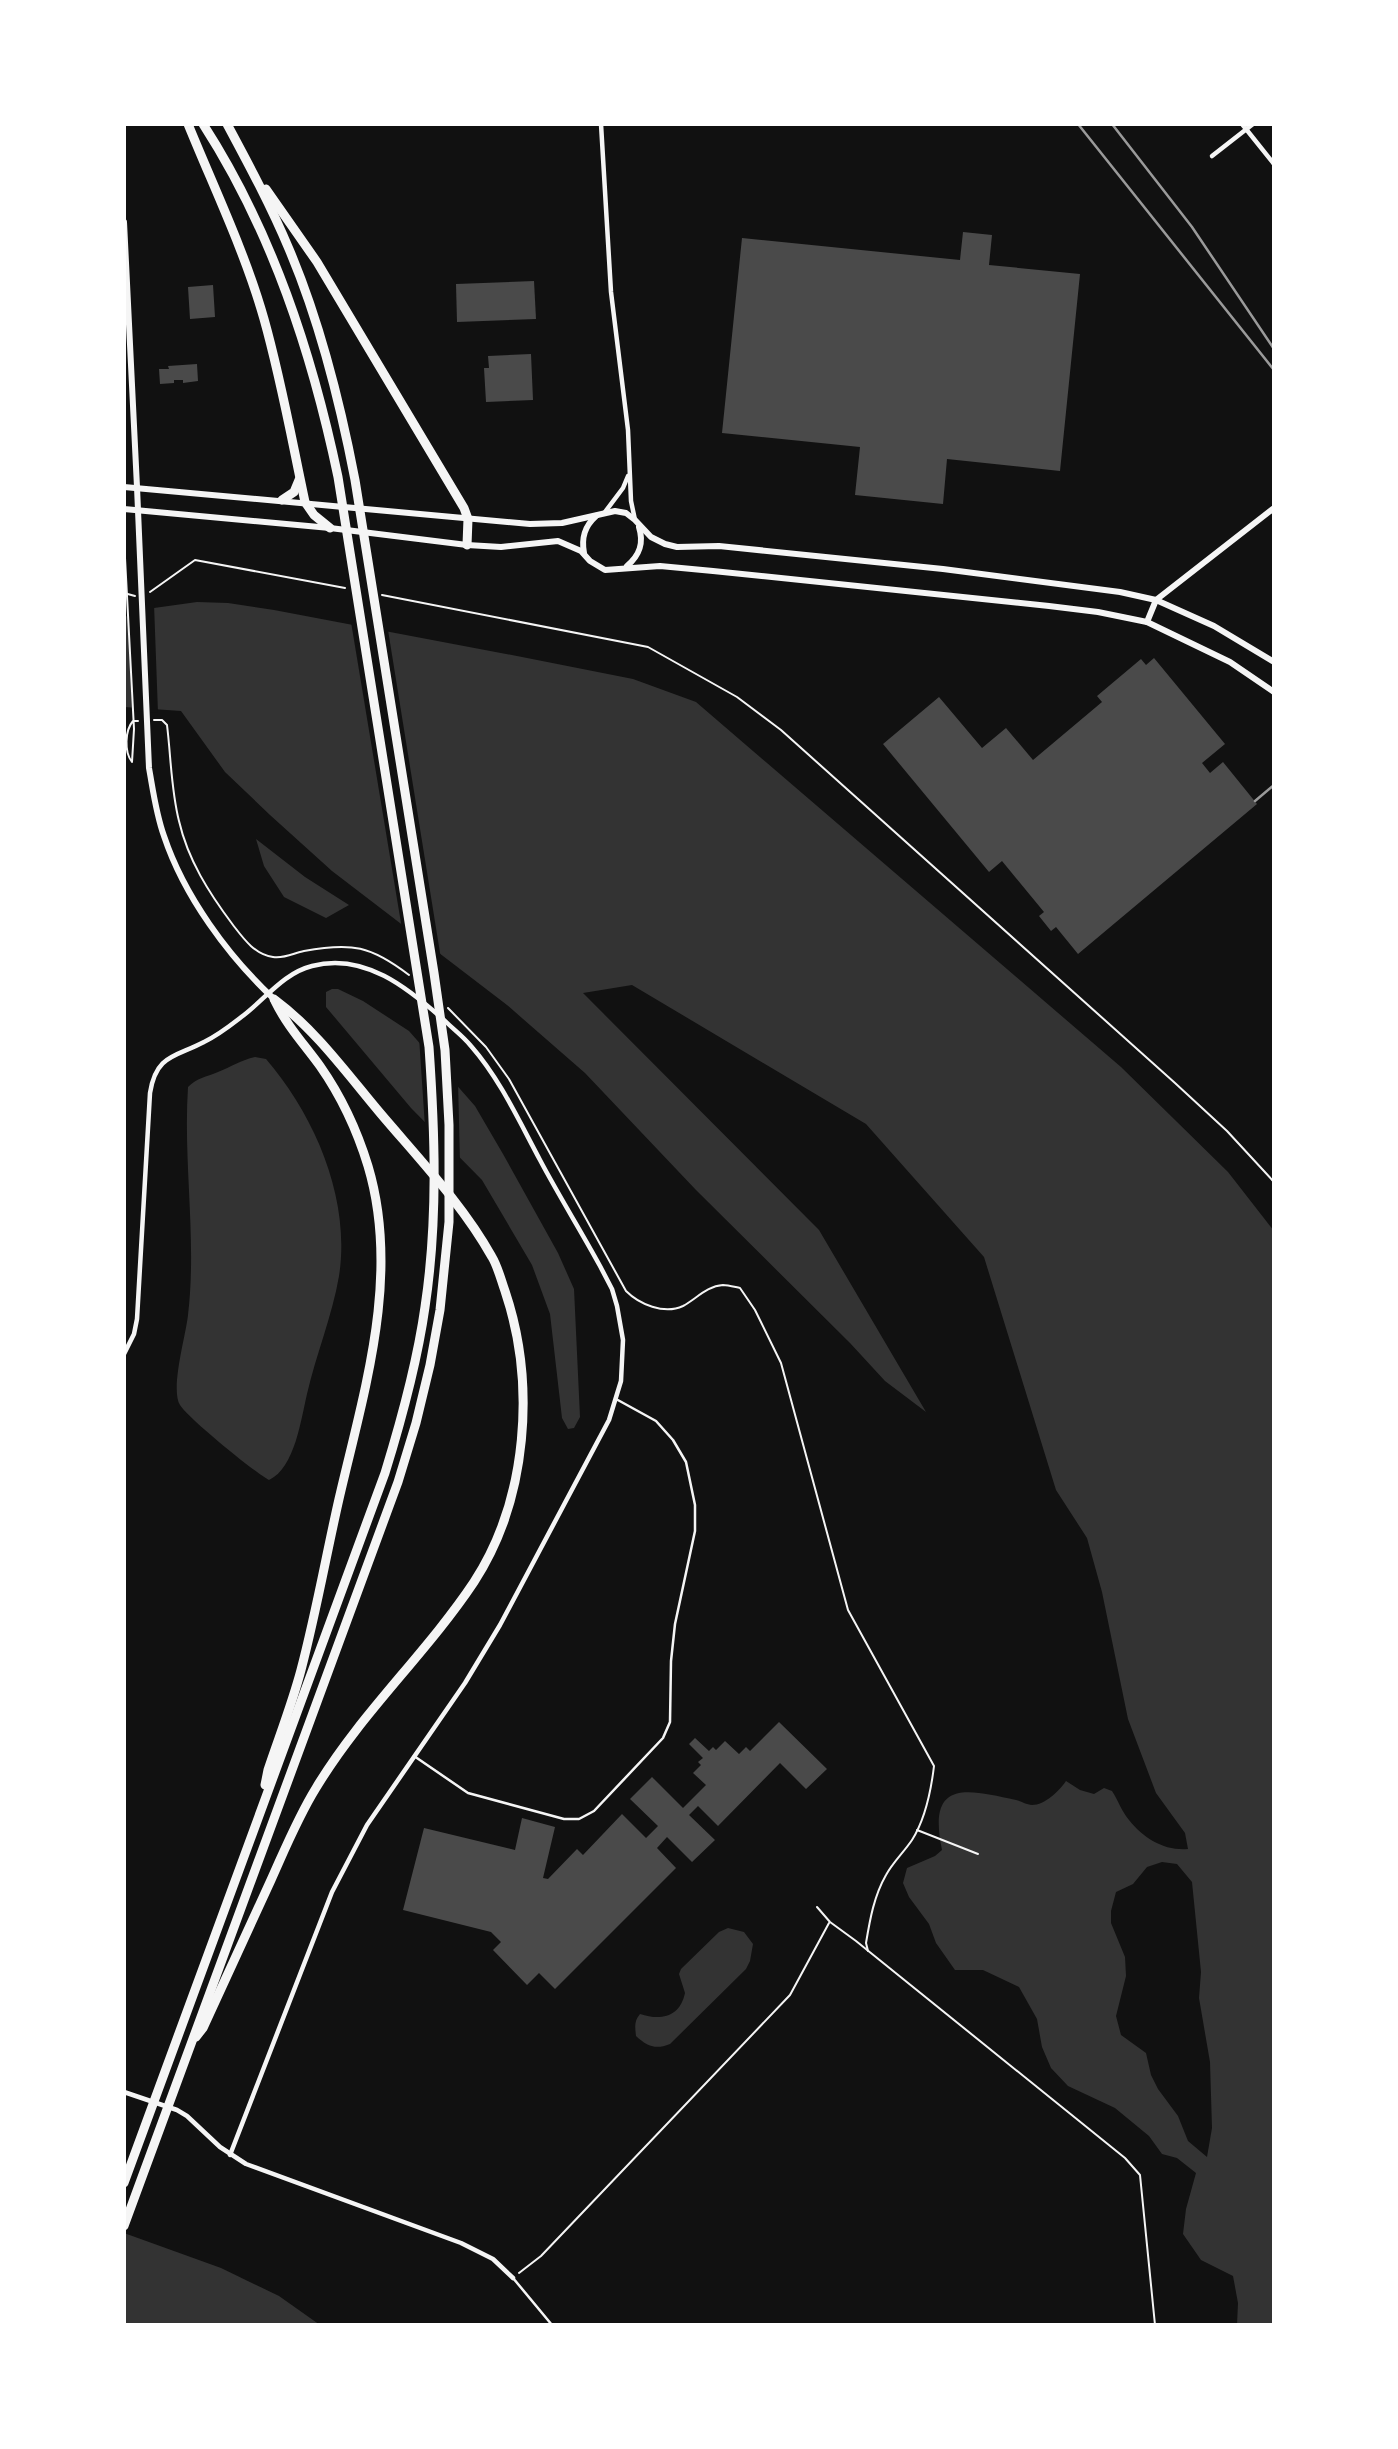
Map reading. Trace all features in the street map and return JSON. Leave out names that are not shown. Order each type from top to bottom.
[{"type":"highway","points":[[188,124],[254,287],[278,373],[304,502],[314,515],[330,528]]},
{"type":"highway","points":[[124,2183],[386,1473],[415,1363],[425,1308],[431,1255],[435,1171],[429,1047],[338,477],[323,406],[303,340],[257,222],[203,124]]},
{"type":"highway","points":[[124,2226],[386,1520],[416,1423],[440,1310],[446,1268],[451,1175],[445,1050],[344,423],[310,306],[290,250],[227,124]]},
{"type":"highway","points":[[249,164],[317,262],[457,495],[468,519],[467,545]]},
{"type":"highway","points":[[282,500],[294,492],[300,479]]},
{"type":"highway","points":[[263,1802],[268,1770],[300,1672],[319,1598],[380,1306],[382,1278],[382,1241],[378,1209],[360,1142],[336,1090],[285,1021],[271,996]]},
{"type":"highway","points":[[192,2041],[203,2028],[314,1790],[367,1714],[474,1581],[494,1543],[510,1498],[523,1433],[524,1394],[520,1350],[510,1306],[494,1260],[468,1219],[385,1118],[294,1014],[271,996]]},
{"type":"main road","points":[[124,222],[147,729],[154,799],[164,836],[182,878],[208,923],[271,996]]},
{"type":"main road","points":[[124,486],[547,524],[601,513],[621,512],[651,537],[677,547],[719,546],[943,569],[1120,592],[1156,600],[1214,626],[1274,662]]},
{"type":"main road","points":[[1147,622],[1156,600],[1274,508]]},
{"type":"main road","points":[[124,509],[330,528],[467,545],[501,547],[558,541],[568,544],[605,570],[660,566],[1098,612],[1147,622],[1230,662],[1274,692]]},
{"type":"main road","points":[[585,556],[583,535],[588,524],[601,513]]},
{"type":"main road","points":[[625,568],[635,559],[640,548],[636,522]]},
{"type":"street","points":[[601,124],[611,292],[636,522]]},
{"type":"street","points":[[1242,124],[1274,164]]},
{"type":"street","points":[[1212,156],[1253,124]]},
{"type":"street","points":[[601,513],[623,488],[630,472]]},
{"type":"street","points":[[124,1354],[134,1334],[137,1320],[150,1093],[155,1076],[171,1055],[202,1044],[225,1030],[271,996],[291,975],[312,966],[338,963],[362,966],[378,972],[411,993],[470,1044],[506,1098],[612,1289],[621,1323],[622,1371],[616,1399],[598,1443],[500,1625],[465,1683],[367,1825],[332,1892],[230,2155]]},
{"type":"street","points":[[124,2092],[177,2110],[230,2155],[286,2179],[469,2246],[494,2259],[513,2278]]},
{"type":"lane","points":[[414,1756],[468,1793],[564,1818],[579,1819],[594,1811],[663,1738],[670,1722],[671,1661],[680,1599],[695,1531],[695,1505],[686,1462],[673,1440],[656,1421],[616,1399]]},
{"type":"lane","points":[[513,2278],[552,2325]]},
{"type":"path","points":[[124,539],[128,579],[134,729],[132,762],[127,752],[130,723],[159,720],[166,722],[176,807],[183,838],[210,893],[245,940],[265,956],[277,958],[327,947],[357,947],[370,950],[412,977]]},
{"type":"path","points":[[149,593],[195,560],[348,589]]},
{"type":"path","points":[[124,593],[139,597]]},
{"type":"path","points":[[373,594],[648,647],[737,696],[791,739],[1135,1046],[1227,1131],[1274,1182]]},
{"type":"path","points":[[440,1002],[486,1047],[509,1079],[626,1291],[648,1306],[667,1308],[682,1307],[698,1294],[723,1285],[740,1288],[755,1310],[781,1363],[848,1611],[934,1766],[923,1817],[887,1872],[877,1895],[866,1943],[868,1951]]},
{"type":"path","points":[[917,1830],[978,1854]]},
{"type":"path","points":[[817,1907],[830,1922],[1125,2158],[1140,2175],[1155,2325]]},
{"type":"path","points":[[513,2278],[541,2256],[790,1995],[830,1922]]},
{"type":"shaded area","points":[[197,602],[228,603],[274,610],[633,679],[696,702],[1121,1067],[1228,1172],[1274,1231],[1274,2325],[1237,2325],[1238,2303],[1233,2276],[1201,2260],[1183,2234],[1186,2209],[1196,2173],[1177,2158],[1162,2154],[1149,2136],[1115,2108],[1068,2086],[1051,2068],[1042,2047],[1037,2019],[1019,1987],[983,1970],[955,1970],[936,1943],[929,1924],[909,1897],[903,1883],[907,1868],[935,1856],[942,1850],[940,1811],[946,1800],[955,1794],[967,1792],[998,1796],[1032,1805],[1047,1800],[1066,1781],[1080,1790],[1094,1794],[1104,1788],[1112,1791],[1127,1817],[1148,1838],[1163,1846],[1188,1849],[1185,1833],[1156,1793],[1128,1719],[1102,1592],[1087,1538],[1056,1490],[984,1257],[866,1124],[632,985],[583,993],[819,1230],[926,1412],[885,1381],[696,1190],[585,1073],[507,1005],[332,871],[270,815],[225,772],[181,711],[124,707],[124,608],[154,608]],"holes":[[[1162,1862],[1177,1864],[1192,1882],[1201,1972],[1199,1998],[1210,2062],[1212,2128],[1207,2157],[1188,2141],[1178,2116],[1151,2075],[1146,2053],[1121,2035],[1116,2016],[1126,1976],[1125,1957],[1111,1923],[1116,1892],[1133,1884],[1147,1867]]]},
{"type":"shaded area","points":[[256,839],[305,877],[349,905],[326,918],[284,897],[264,866]]},
{"type":"shaded area","points":[[338,989],[363,1001],[409,1031],[475,1106],[558,1253],[574,1289],[580,1417],[574,1428],[568,1429],[562,1418],[550,1314],[532,1265],[482,1180],[411,1108],[326,1007],[326,992]]},
{"type":"shaded area","points":[[255,1057],[266,1059],[300,1106],[314,1132],[334,1189],[340,1218],[341,1247],[336,1291],[296,1442],[285,1465],[269,1480],[195,1421],[180,1405],[177,1397],[188,1315],[191,1258],[188,1087],[202,1078]]},
{"type":"shaded area","points":[[728,1928],[744,1932],[753,1944],[746,1969],[670,2044],[656,2047],[648,2045],[636,2036],[635,2027],[640,2014],[662,2017],[679,2007],[685,1993],[679,1974],[681,1969],[719,1932]]},
{"type":"shaded area","points":[[124,2233],[221,2268],[279,2296],[320,2325],[124,2325]]},
{"type":"pier","points":[[124,604],[154,604],[158,713],[132,711],[128,617],[124,615]]},
{"type":"pier","points":[[351,622],[388,630],[441,959],[402,929]]},
{"type":"pier","points":[[419,1037],[458,1081],[460,1163],[425,1127]]},
{"type":"building","points":[[963,232],[992,235],[989,265],[1080,274],[1060,471],[947,459],[943,504],[855,495],[860,447],[722,433],[742,238],[960,260]]},
{"type":"building","points":[[534,281],[536,319],[457,322],[456,284]]},
{"type":"building","points":[[213,285],[215,317],[190,319],[188,287]]},
{"type":"building","points":[[531,354],[533,400],[486,402],[484,368],[489,368],[488,356]]},
{"type":"building","points":[[197,364],[198,381],[183,383],[183,380],[174,380],[174,383],[160,384],[159,369]]},
{"type":"building","points":[[1154,658],[1225,744],[1202,763],[1210,773],[1223,762],[1257,804],[1078,954],[1056,927],[1051,931],[1039,916],[1044,912],[1002,861],[989,872],[883,744],[939,697],[982,748],[1006,728],[1033,760],[1102,702],[1097,696],[1141,659],[1146,665]]},
{"type":"building","points":[[779,1722],[827,1769],[806,1789],[780,1763],[718,1826],[698,1806],[689,1815],[715,1840],[692,1862],[667,1837],[657,1848],[676,1868],[555,1989],[539,1973],[527,1985],[493,1950],[501,1942],[491,1932],[403,1910],[424,1828],[515,1850],[522,1818],[555,1827],[543,1878],[548,1879],[577,1849],[583,1855],[622,1814],[646,1838],[658,1826],[630,1799],[652,1777],[683,1808],[706,1785],[693,1773],[701,1765],[698,1762],[703,1758],[689,1744],[695,1738],[709,1751],[713,1747],[716,1750],[725,1741],[739,1754],[746,1747],[750,1751]]},
{"type":"railway","points":[[1078,124],[1274,370]]},
{"type":"railway","points":[[1112,124],[1192,227],[1274,349]]},
{"type":"railway","points":[[1255,801],[1274,785]]}]
